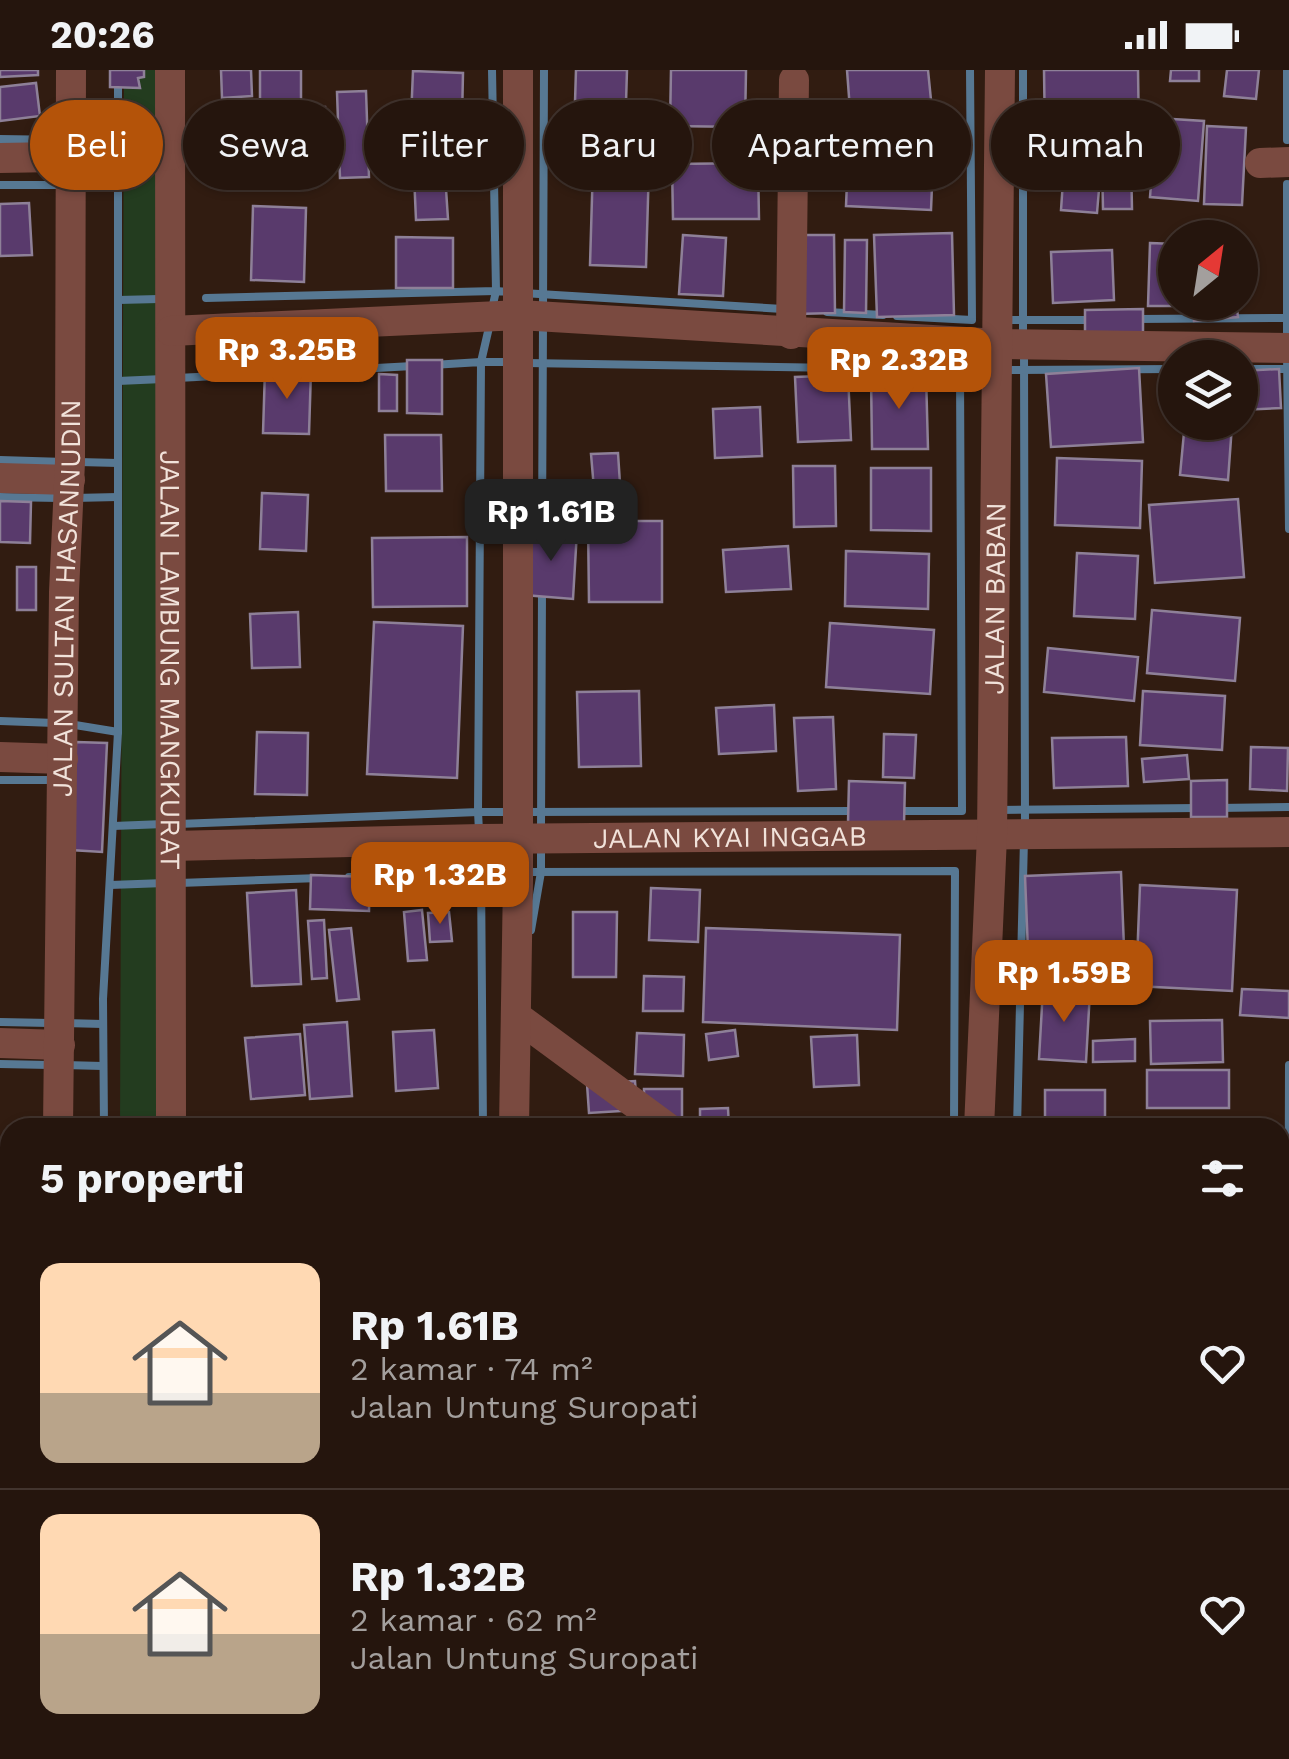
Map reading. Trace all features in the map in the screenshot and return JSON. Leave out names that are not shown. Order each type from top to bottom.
[{"type":"street","name":"JALAN SULTAN HASANNUDIN","points":[[71,70],[71,100]]},
{"type":"street","name":"JALAN LAMBUNG MANGKURAT","points":[[170,70],[170,1118]]},
{"type":"street","points":[[514,1118],[518,70]]},
{"type":"street","name":"JALAN BABAN","points":[[979,1118],[992,836],[1000,70]]},
{"type":"street","points":[[791,334],[794,80]]},
{"type":"street","points":[[163,155],[170,155]]},
{"type":"street","points":[[0,158],[30,158]]},
{"type":"street","name":"JALAN SULTAN HASANNUDIN","points":[[58,1118],[64,592],[70,480],[71,190]]},
{"type":"street","points":[[171,331],[520,316],[791,334],[999,328],[1289,348]]},
{"type":"street","points":[[0,478],[70,480]]},
{"type":"street","points":[[0,757],[64,759]]},
{"type":"street","name":"JALAN KYAI INGGAB","points":[[172,846],[1289,832]]},
{"type":"street","points":[[516,1016],[654,1118]]},
{"type":"street","points":[[0,1043],[60,1045]]},
{"type":"green space","points":[[124,70],[164,70],[164,1118],[120,1118],[124,190],[163,190],[163,100],[124,100]]},
{"type":"building","points":[[0,70],[38,70],[38,75],[0,77]]},
{"type":"building","points":[[110,70],[144,70],[144,77],[138,78],[140,88],[110,87]]},
{"type":"building","points":[[221,70],[251,70],[252,96],[222,98]]},
{"type":"building","points":[[260,70],[301,70],[301,99],[260,100]]},
{"type":"building","points":[[576,70],[627,70],[626,100],[575,100]]},
{"type":"building","points":[[671,70],[746,70],[745,100],[712,100],[712,127],[692,126],[692,100],[670,100]]},
{"type":"building","points":[[847,70],[928,70],[931,100],[849,100]]},
{"type":"building","points":[[1044,70],[1138,70],[1138,100],[1044,100]]},
{"type":"building","points":[[1171,70],[1199,70],[1199,81],[1170,81]]},
{"type":"building","points":[[1227,70],[1259,70],[1256,99],[1224,96]]},
{"type":"building","points":[[413,71],[463,73],[462,100],[412,100]]},
{"type":"building","points":[[36,83],[38,100],[30,100],[30,117],[0,121],[0,87]]},
{"type":"building","points":[[366,91],[364,177],[344,178],[344,100],[337,100],[337,92]]},
{"type":"building","points":[[1180,120],[1204,121],[1198,201],[1150,197],[1151,190],[1180,190]]},
{"type":"building","points":[[1207,126],[1246,128],[1242,205],[1204,204]]},
{"type":"building","points":[[692,164],[712,164],[712,190],[758,190],[759,219],[673,219],[672,190],[692,190]]},
{"type":"building","points":[[415,190],[446,190],[448,219],[416,220]]},
{"type":"building","points":[[592,190],[648,190],[646,267],[590,265]]},
{"type":"building","points":[[847,190],[932,190],[931,210],[846,206]]},
{"type":"building","points":[[1062,190],[1099,190],[1097,213],[1061,210]]},
{"type":"building","points":[[1103,190],[1132,190],[1132,209],[1103,209]]},
{"type":"building","points":[[29,203],[32,255],[0,256],[0,204]]},
{"type":"building","points":[[253,206],[306,208],[304,282],[251,280]]},
{"type":"building","points":[[952,233],[954,315],[877,317],[874,235]]},
{"type":"building","points":[[683,235],[726,238],[723,296],[679,294]]},
{"type":"building","points":[[796,235],[834,235],[835,313],[796,314]]},
{"type":"building","points":[[396,237],[453,238],[453,288],[396,288]]},
{"type":"building","points":[[845,240],[867,240],[866,313],[844,312]]},
{"type":"building","points":[[1150,243],[1158,243],[1158,306],[1148,306]]},
{"type":"building","points":[[1112,250],[1114,300],[1053,303],[1051,252]]},
{"type":"building","points":[[1143,309],[1143,337],[1085,337],[1085,310]]},
{"type":"building","points":[[407,360],[442,360],[442,414],[407,413]]},
{"type":"building","points":[[1139,368],[1143,442],[1051,447],[1046,374]]},
{"type":"building","points":[[265,369],[311,370],[309,434],[263,433]]},
{"type":"building","points":[[1279,369],[1281,408],[1258,409],[1258,370]]},
{"type":"building","points":[[379,374],[397,375],[397,411],[379,411]]},
{"type":"building","points":[[926,374],[928,449],[872,449],[871,375]]},
{"type":"building","points":[[848,375],[851,440],[798,442],[795,377]]},
{"type":"building","points":[[760,407],[762,456],[715,458],[713,409]]},
{"type":"building","points":[[385,435],[441,435],[442,491],[386,491]]},
{"type":"building","points":[[1183,440],[1231,440],[1228,480],[1180,475]]},
{"type":"building","points":[[618,453],[621,499],[595,501],[591,454]]},
{"type":"building","points":[[1057,458],[1142,461],[1140,528],[1055,525]]},
{"type":"building","points":[[793,466],[835,466],[836,526],[794,527]]},
{"type":"building","points":[[871,468],[931,468],[931,531],[871,530]]},
{"type":"building","points":[[262,493],[308,495],[306,551],[260,549]]},
{"type":"building","points":[[1238,499],[1244,577],[1155,583],[1149,505]]},
{"type":"building","points":[[0,501],[31,502],[30,543],[0,542]]},
{"type":"building","points":[[588,521],[662,521],[662,602],[589,602]]},
{"type":"building","points":[[528,529],[577,531],[573,599],[524,595]]},
{"type":"building","points":[[467,537],[467,606],[373,607],[372,538]]},
{"type":"building","points":[[788,546],[791,589],[726,592],[723,550]]},
{"type":"building","points":[[846,551],[929,554],[928,609],[845,606]]},
{"type":"building","points":[[1077,553],[1138,556],[1135,619],[1074,616]]},
{"type":"building","points":[[17,567],[36,567],[36,610],[17,610]]},
{"type":"building","points":[[1152,610],[1240,618],[1235,681],[1147,673]]},
{"type":"building","points":[[298,612],[300,667],[252,668],[250,614]]},
{"type":"building","points":[[374,622],[463,626],[457,778],[367,774]]},
{"type":"building","points":[[830,623],[934,630],[930,694],[826,687]]},
{"type":"building","points":[[1048,648],[1138,657],[1134,701],[1044,692]]},
{"type":"building","points":[[639,691],[641,766],[579,767],[577,692]]},
{"type":"building","points":[[1143,691],[1225,696],[1222,750],[1140,745]]},
{"type":"building","points":[[774,705],[776,751],[719,754],[716,708]]},
{"type":"building","points":[[833,717],[836,789],[798,791],[794,718]]},
{"type":"building","points":[[257,732],[308,733],[307,795],[255,794]]},
{"type":"building","points":[[884,734],[916,735],[914,778],[883,777]]},
{"type":"building","points":[[1126,737],[1128,786],[1054,788],[1052,738]]},
{"type":"building","points":[[76,742],[107,743],[102,852],[71,850]]},
{"type":"building","points":[[1251,747],[1288,748],[1287,791],[1250,789]]},
{"type":"building","points":[[1187,755],[1189,779],[1144,782],[1142,759]]},
{"type":"building","points":[[1227,780],[1227,817],[1191,817],[1191,781]]},
{"type":"building","points":[[849,781],[905,783],[904,824],[848,823]]},
{"type":"building","points":[[1121,872],[1125,973],[1029,976],[1025,876]]},
{"type":"building","points":[[311,875],[370,877],[369,911],[310,909]]},
{"type":"building","points":[[1140,885],[1237,890],[1232,991],[1136,986]]},
{"type":"building","points":[[651,888],[700,890],[698,942],[649,940]]},
{"type":"building","points":[[296,890],[301,984],[252,986],[247,893]]},
{"type":"building","points":[[422,910],[427,960],[408,961],[404,912]]},
{"type":"building","points":[[449,912],[452,941],[430,942],[428,913]]},
{"type":"building","points":[[573,912],[617,912],[616,977],[573,977]]},
{"type":"building","points":[[324,920],[327,978],[312,979],[308,921]]},
{"type":"building","points":[[351,928],[359,999],[337,1001],[329,930]]},
{"type":"building","points":[[706,928],[900,935],[897,1030],[703,1022]]},
{"type":"building","points":[[644,976],[684,977],[683,1011],[643,1011]]},
{"type":"building","points":[[1128,986],[1130,999],[1097,1003],[1095,990]]},
{"type":"building","points":[[1043,988],[1090,991],[1086,1062],[1039,1059]]},
{"type":"building","points":[[1242,989],[1289,991],[1289,1018],[1240,1015]]},
{"type":"building","points":[[1222,1020],[1223,1062],[1151,1064],[1150,1021]]},
{"type":"building","points":[[347,1022],[352,1096],[310,1099],[304,1025]]},
{"type":"building","points":[[434,1030],[438,1088],[396,1091],[393,1032]]},
{"type":"building","points":[[735,1030],[738,1056],[709,1060],[706,1034]]},
{"type":"building","points":[[637,1033],[684,1035],[683,1076],[635,1074]]},
{"type":"building","points":[[300,1034],[305,1095],[251,1099],[245,1038]]},
{"type":"building","points":[[857,1035],[859,1085],[814,1087],[811,1037]]},
{"type":"building","points":[[1135,1039],[1135,1061],[1093,1062],[1093,1041]]},
{"type":"building","points":[[1147,1070],[1229,1070],[1229,1108],[1147,1108]]},
{"type":"building","points":[[635,1081],[637,1110],[589,1113],[587,1084]]},
{"type":"building","points":[[644,1089],[682,1089],[682,1118],[644,1118]]},
{"type":"building","points":[[1045,1090],[1105,1090],[1105,1118],[1045,1118]]},
{"type":"building","points":[[728,1108],[728,1118],[700,1118],[700,1109]]},
{"type":"waterway","points":[[118,70],[118,100]]},
{"type":"waterway","points":[[206,298],[496,291],[492,70]]},
{"type":"waterway","points":[[543,310],[544,70]]},
{"type":"waterway","points":[[897,316],[972,320],[970,70]]},
{"type":"waterway","points":[[1023,70],[1023,335]]},
{"type":"waterway","points":[[1287,70],[1287,140]]},
{"type":"waterway","points":[[0,139],[30,139]]},
{"type":"waterway","points":[[1287,184],[1287,339]]},
{"type":"waterway","points":[[0,185],[30,185]]},
{"type":"waterway","points":[[104,1118],[103,999],[118,732],[118,190]]},
{"type":"waterway","points":[[492,309],[496,291],[509,292]]},
{"type":"waterway","points":[[523,293],[783,309]]},
{"type":"waterway","points":[[118,300],[159,299]]},
{"type":"waterway","points":[[827,312],[883,315]]},
{"type":"waterway","points":[[1137,319],[1288,318]]},
{"type":"waterway","points":[[1007,320],[1093,320]]},
{"type":"waterway","points":[[490,323],[481,362],[512,362]]},
{"type":"waterway","points":[[542,535],[543,324]]},
{"type":"waterway","points":[[1024,349],[1025,825]]},
{"type":"waterway","points":[[1287,353],[1289,529]]},
{"type":"waterway","points":[[178,824],[478,812],[481,362],[432,365]]},
{"type":"waterway","points":[[526,363],[960,370],[962,811],[895,811]]},
{"type":"waterway","points":[[302,372],[413,366]]},
{"type":"waterway","points":[[1004,370],[1158,369]]},
{"type":"waterway","points":[[1258,369],[1288,369]]},
{"type":"waterway","points":[[960,370],[990,370]]},
{"type":"waterway","points":[[177,378],[273,373]]},
{"type":"waterway","points":[[118,381],[163,379]]},
{"type":"waterway","points":[[0,460],[65,462]]},
{"type":"waterway","points":[[79,462],[118,463]]},
{"type":"waterway","points":[[0,497],[60,498]]},
{"type":"waterway","points":[[74,498],[118,497]]},
{"type":"waterway","points":[[541,830],[542,589]]},
{"type":"waterway","points":[[0,721],[55,723]]},
{"type":"waterway","points":[[69,724],[118,732]]},
{"type":"waterway","points":[[0,780],[55,780]]},
{"type":"waterway","points":[[1217,808],[1289,807]]},
{"type":"waterway","points":[[997,810],[1198,808]]},
{"type":"waterway","points":[[525,812],[856,811]]},
{"type":"waterway","points":[[479,831],[478,812],[511,812]]},
{"type":"waterway","points":[[113,826],[164,824]]},
{"type":"waterway","points":[[1017,1118],[1024,839]]},
{"type":"waterway","points":[[480,844],[481,872],[510,872]]},
{"type":"waterway","points":[[531,930],[541,872],[541,844]]},
{"type":"waterway","points":[[524,872],[955,871],[954,1118]]},
{"type":"waterway","points":[[349,877],[481,872],[483,1118]]},
{"type":"waterway","points":[[179,883],[320,878]]},
{"type":"waterway","points":[[110,885],[165,883]]},
{"type":"waterway","points":[[0,1022],[50,1023]]},
{"type":"waterway","points":[[64,1023],[103,1024]]},
{"type":"waterway","points":[[0,1064],[50,1065]]},
{"type":"waterway","points":[[64,1065],[103,1066]]},
{"type":"waterway","points":[[1289,1065],[1289,1118]]}]
